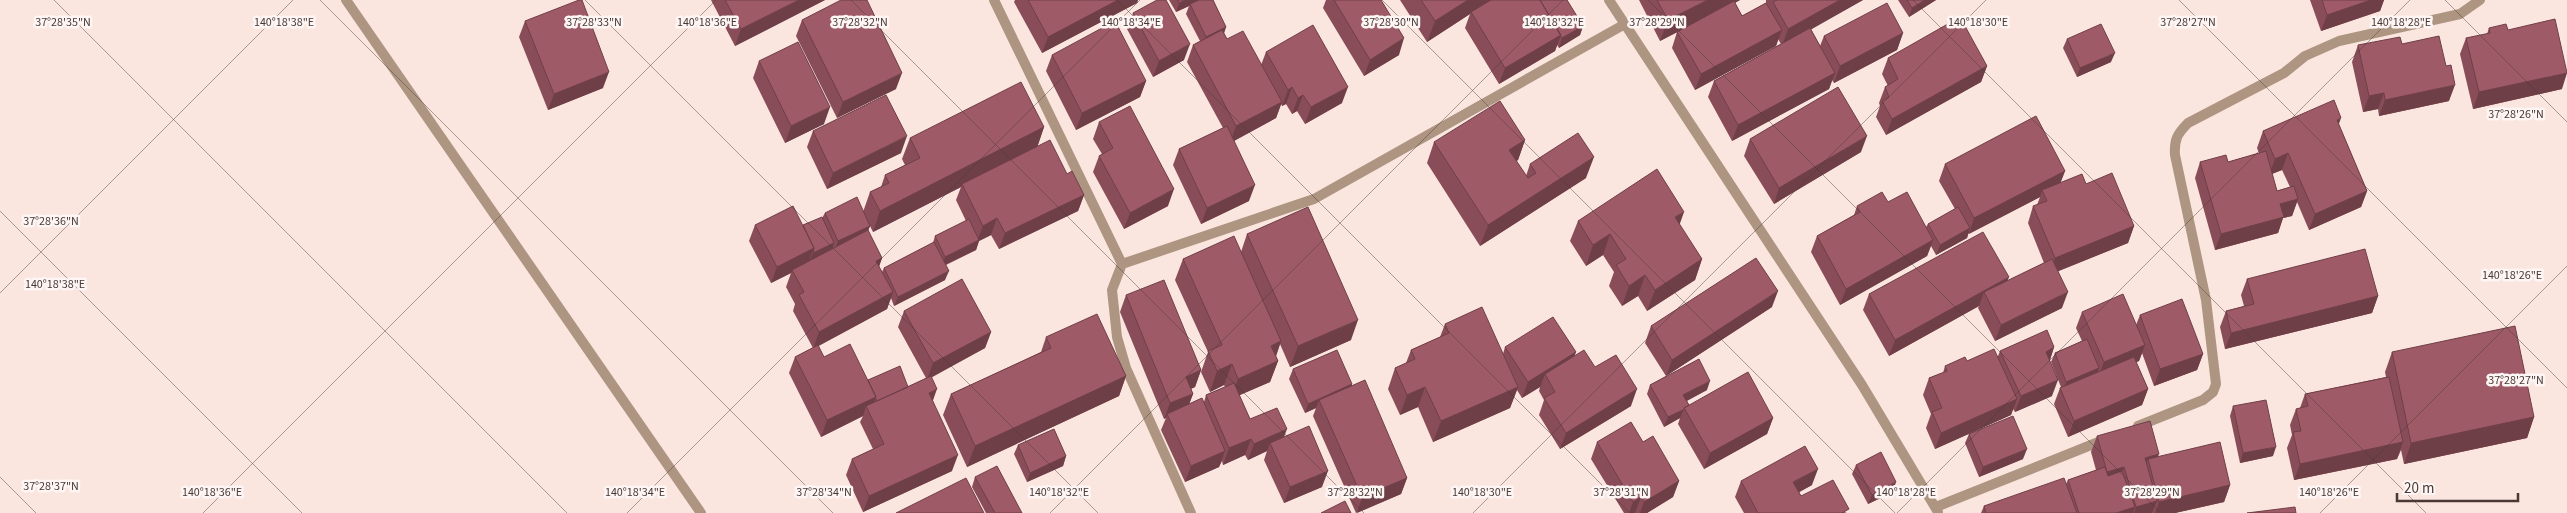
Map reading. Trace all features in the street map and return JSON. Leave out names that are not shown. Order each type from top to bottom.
[{"type":"street","points":[[346,0],[701,513]]},
{"type":"street","points":[[994,0],[1122,264],[1112,290],[1117,337],[1126,368],[1191,513]]},
{"type":"street","points":[[1609,0],[1862,385],[1937,510],[2203,400],[2213,392],[2216,384],[2206,300],[2175,155],[2175,138],[2188,123],[2284,72],[2306,56],[2339,41],[2460,14],[2480,0]]},
{"type":"street","points":[[1122,264],[1314,199],[1625,24]]},
{"type":"building","points":[[582,0],[609,72],[554,94],[525,21]]},
{"type":"building","points":[[725,0],[799,0],[741,29]]},
{"type":"building","points":[[841,0],[867,0],[902,73],[843,102],[802,20]]},
{"type":"building","points":[[1028,0],[1118,0],[1048,37]]},
{"type":"building","points":[[1157,0],[1166,0],[1190,44],[1159,61],[1133,13]]},
{"type":"building","points":[[1199,0],[1213,0],[1226,27],[1206,37],[1190,4]]},
{"type":"building","points":[[1334,0],[1381,0],[1404,38],[1370,60]]},
{"type":"building","points":[[1421,0],[1468,0],[1435,21]]},
{"type":"building","points":[[1491,0],[1540,0],[1561,35],[1505,68],[1471,12]]},
{"type":"building","points":[[1540,0],[1567,0],[1583,26],[1562,38]]},
{"type":"building","points":[[1657,0],[1708,0],[1668,20]]},
{"type":"building","points":[[1777,0],[1840,0],[1788,29],[1773,2]]},
{"type":"building","points":[[1907,0],[1925,0],[1912,8]]},
{"type":"building","points":[[2322,0],[2371,0],[2327,15]]},
{"type":"building","points":[[1734,1],[1742,16],[1766,3],[1782,30],[1701,74],[1677,32]]},
{"type":"building","points":[[1887,3],[1903,33],[1840,66],[1824,36]]},
{"type":"building","points":[[1960,17],[1987,66],[1892,119],[1882,101],[1889,97],[1885,87],[1898,79],[1888,58]]},
{"type":"building","points":[[2555,19],[2567,73],[2479,92],[2466,38],[2490,33],[2489,28],[2506,24],[2508,30]]},
{"type":"building","points":[[1115,21],[1146,81],[1082,113],[1052,55]]},
{"type":"building","points":[[2101,24],[2115,53],[2080,68],[2067,39]]},
{"type":"building","points":[[1313,25],[1348,87],[1311,107],[1303,95],[1298,98],[1292,87],[1288,90],[1266,52]]},
{"type":"building","points":[[1810,28],[1835,73],[1738,125],[1714,81]]},
{"type":"building","points":[[1222,30],[1227,39],[1243,31],[1282,102],[1236,126],[1193,45]]},
{"type":"building","points":[[2439,36],[2446,66],[2451,65],[2455,85],[2385,100],[2384,93],[2369,96],[2358,45],[2400,37],[2402,44]]},
{"type":"building","points":[[798,42],[830,107],[791,126],[759,61]]},
{"type":"building","points":[[1021,82],[1044,127],[880,211],[870,192],[889,183],[885,175],[920,158],[910,138]]},
{"type":"building","points":[[1838,87],[1867,136],[1779,188],[1750,139]]},
{"type":"building","points":[[886,95],[907,136],[833,173],[813,131]]},
{"type":"building","points":[[2334,100],[2341,118],[2337,120],[2367,191],[2315,214],[2288,153],[2275,159],[2263,131]]},
{"type":"building","points":[[1500,101],[1525,140],[1509,150],[1528,178],[1536,173],[1530,164],[1578,133],[1594,157],[1488,225],[1434,142]]},
{"type":"building","points":[[1130,106],[1174,189],[1130,213],[1099,156],[1113,148],[1099,122]]},
{"type":"building","points":[[2036,116],[2065,171],[1974,218],[1945,164]]},
{"type":"building","points":[[1227,126],[1255,185],[1207,208],[1179,149]]},
{"type":"building","points":[[1050,140],[1067,174],[1072,171],[1084,195],[1005,233],[997,218],[983,226],[962,184]]},
{"type":"building","points":[[2266,151],[2277,191],[2294,186],[2298,199],[2280,204],[2284,217],[2221,234],[2200,162],[2226,155],[2228,162]]},
{"type":"building","points":[[1657,169],[1684,212],[1675,217],[1702,259],[1655,290],[1645,275],[1629,286],[1616,265],[1626,259],[1610,234],[1593,245],[1578,221]]},
{"type":"building","points":[[2112,173],[2134,226],[2055,258],[2033,206],[2047,201],[2042,190],[2082,174],[2086,184]]},
{"type":"building","points":[[1882,192],[1888,202],[1907,192],[1933,240],[1846,289],[1817,236],[1860,212],[1857,206]]},
{"type":"building","points":[[857,197],[870,226],[838,241],[825,213]]},
{"type":"building","points":[[793,206],[814,248],[777,267],[755,225]]},
{"type":"building","points":[[1308,207],[1358,320],[1298,346],[1247,234]]},
{"type":"building","points":[[1958,207],[1970,228],[1940,245],[1928,224]]},
{"type":"building","points":[[822,217],[834,243],[813,253],[814,248],[803,225]]},
{"type":"building","points":[[969,219],[979,240],[945,257],[935,236]]},
{"type":"building","points":[[868,230],[882,258],[876,261],[893,292],[819,332],[799,295],[804,292],[792,270]]},
{"type":"building","points":[[1983,232],[2009,277],[1895,340],[1869,294]]},
{"type":"building","points":[[1234,236],[1281,341],[1271,346],[1278,361],[1238,379],[1232,364],[1217,371],[1208,351],[1222,345],[1183,259]]},
{"type":"building","points":[[934,242],[949,271],[898,297],[884,268]]},
{"type":"building","points":[[2365,249],[2378,296],[2231,333],[2226,311],[2254,304],[2247,279]]},
{"type":"building","points":[[1756,258],[1778,291],[1672,360],[1651,326]]},
{"type":"building","points":[[2052,259],[2068,292],[2001,325],[1984,292]]},
{"type":"building","points":[[962,279],[991,332],[933,363],[904,311]]},
{"type":"building","points":[[1164,280],[1201,370],[1186,377],[1193,394],[1170,403],[1126,295]]},
{"type":"building","points":[[2123,294],[2145,345],[2104,362],[2082,312]]},
{"type":"building","points":[[2182,299],[2203,354],[2160,369],[2140,315]]},
{"type":"building","points":[[1482,307],[1518,387],[1441,421],[1425,387],[1407,395],[1395,368],[1415,359],[1411,350],[1449,333],[1445,324]]},
{"type":"building","points":[[1097,314],[1126,376],[975,446],[951,394],[1051,348],[1046,337]]},
{"type":"building","points":[[1553,317],[1576,352],[1528,382],[1505,347]]},
{"type":"building","points":[[2515,326],[2534,417],[2411,443],[2392,352]]},
{"type":"building","points":[[2047,330],[2054,347],[2046,352],[2058,380],[2021,396],[2000,351]]},
{"type":"building","points":[[2087,339],[2099,368],[2066,382],[2055,353]]},
{"type":"building","points":[[850,344],[876,397],[827,420],[795,357],[818,345],[824,357]]},
{"type":"building","points":[[1994,349],[2017,399],[1941,433],[1932,412],[1942,408],[1929,378],[1947,371],[1945,366],[1965,357],[1967,361]]},
{"type":"building","points":[[1337,350],[1352,384],[1308,404],[1293,369]]},
{"type":"building","points":[[1584,350],[1595,367],[1616,355],[1637,389],[1566,433],[1544,398],[1555,392],[1545,374]]},
{"type":"building","points":[[2134,357],[2148,389],[2074,421],[2060,388]]},
{"type":"building","points":[[1699,359],[1710,381],[1683,395],[1689,405],[1668,417],[1650,385]]},
{"type":"building","points":[[900,366],[908,387],[877,401],[868,380]]},
{"type":"building","points":[[1748,372],[1773,418],[1710,453],[1684,408]]},
{"type":"building","points":[[931,376],[937,389],[929,393],[958,455],[869,496],[852,459],[884,444],[866,406]]},
{"type":"building","points":[[2389,377],[2403,442],[2300,464],[2293,432],[2301,431],[2296,409],[2308,406],[2305,394]]},
{"type":"building","points":[[1365,380],[1407,478],[1362,497],[1319,400]]},
{"type":"building","points":[[1234,383],[1250,419],[1277,408],[1287,429],[1254,444],[1251,439],[1229,448],[1206,395]]},
{"type":"building","points":[[1202,398],[1225,451],[1191,466],[1167,414]]},
{"type":"building","points":[[2266,400],[2276,447],[2243,453],[2233,406]]},
{"type":"building","points":[[2013,416],[2027,449],[1983,467],[1969,434]]},
{"type":"building","points":[[2150,421],[2159,454],[2145,458],[2157,501],[2136,507],[2124,467],[2107,472],[2097,436]]},
{"type":"building","points":[[1631,422],[1643,442],[1653,436],[1679,481],[1644,502],[1641,497],[1633,502],[1597,442]]},
{"type":"building","points":[[1309,426],[1328,471],[1290,487],[1270,443]]},
{"type":"building","points":[[1054,429],[1066,456],[1030,473],[1018,445]]},
{"type":"building","points":[[2220,442],[2230,485],[2159,502],[2148,459]]},
{"type":"building","points":[[1805,446],[1818,469],[1793,482],[1801,496],[1833,480],[1849,509],[1842,513],[1758,513],[1741,481]]},
{"type":"building","points":[[1881,452],[1896,482],[1872,495],[1856,465]]},
{"type":"building","points":[[997,466],[1022,513],[995,513],[975,477]]},
{"type":"building","points":[[2105,467],[2108,476],[2122,471],[2135,507],[2116,513],[2079,513],[2068,480]]},
{"type":"building","points":[[966,478],[984,513],[896,513]]},
{"type":"building","points":[[2064,478],[2077,513],[1986,513],[1984,506]]},
{"type":"building","points":[[1345,501],[1351,513],[1321,513]]},
{"type":"building","points":[[2295,507],[2296,513],[2247,513]]}]
